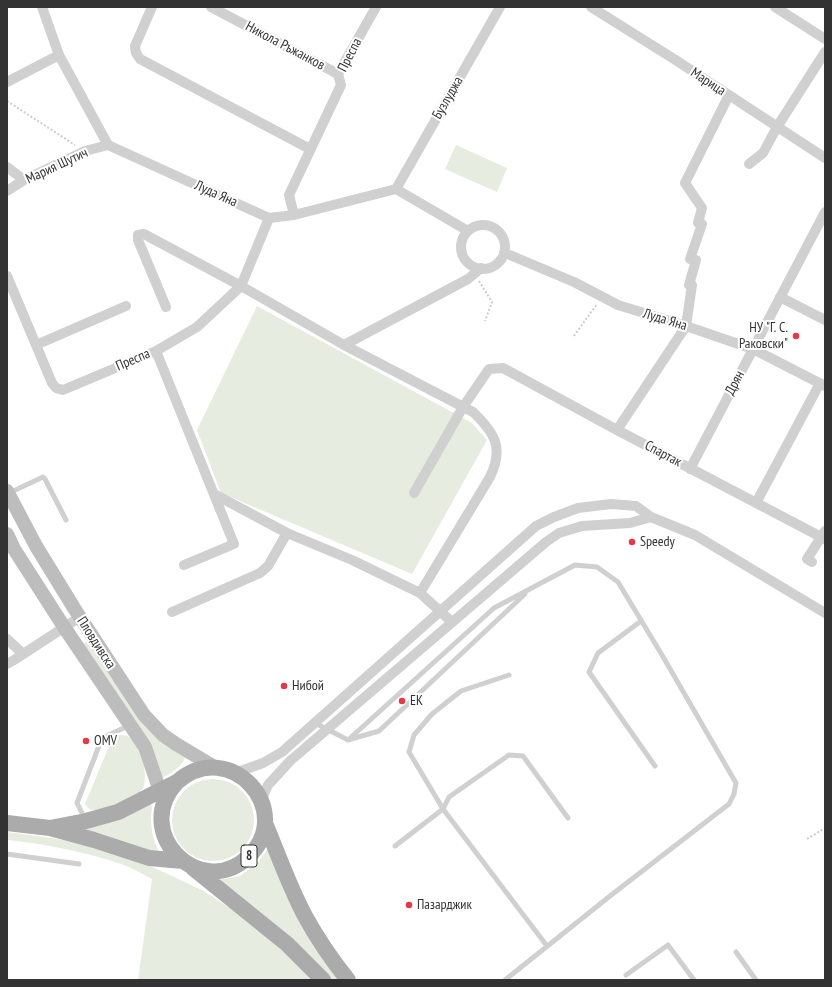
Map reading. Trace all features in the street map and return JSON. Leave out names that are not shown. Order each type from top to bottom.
[{"type":"main road","name":"8","points":[[50,828],[86,821],[118,812],[162,796],[182,777],[195,771],[216,768],[235,773],[251,784],[261,800],[265,823],[305,915],[319,940],[348,980]]},
{"type":"main road","name":"8","points":[[162,796],[161,815],[164,835],[173,852],[287,944],[323,980]]},
{"type":"main road","name":"8","points":[[7,823],[50,828],[94,840],[149,858],[186,863],[196,868],[211,871],[227,869],[248,858],[258,845],[265,823]]},
{"type":"street","points":[[42,7],[59,55],[108,145]]},
{"type":"street","points":[[152,7],[135,46],[136,53],[140,59],[310,149]]},
{"type":"street","name":"Никола Ръжанков","points":[[211,7],[338,74]]},
{"type":"street","name":"Преспа","points":[[294,215],[289,195],[341,85],[338,74],[376,7]]},
{"type":"street","name":"Бузлуджа","points":[[396,189],[500,7]]},
{"type":"street","name":"Марица","points":[[591,7],[825,158]]},
{"type":"street","points":[[775,7],[825,39]]},
{"type":"street","points":[[749,164],[763,153],[777,126],[825,52]]},
{"type":"street","points":[[7,82],[59,55]]},
{"type":"street","points":[[618,430],[686,326],[692,285],[689,285],[696,260],[690,259],[702,224],[698,223],[702,208],[685,183],[729,95]]},
{"type":"street","name":"Мария Шутич","points":[[7,191],[24,180],[84,151],[108,145]]},
{"type":"street","name":"Луда Яна","points":[[108,145],[269,218]]},
{"type":"street","points":[[7,167],[24,180]]},
{"type":"street","points":[[269,218],[294,215],[396,189],[468,231]]},
{"type":"street","name":"Дрян","points":[[690,469],[825,212]]},
{"type":"street","name":"Преспа","points":[[7,276],[52,383],[56,388],[63,390],[156,351],[198,327],[241,286],[269,218]]},
{"type":"street","points":[[344,346],[468,279],[478,271],[496,265],[505,253],[505,241],[499,231],[489,225],[478,225],[468,231],[462,239],[462,249],[465,258],[478,271]]},
{"type":"street","points":[[166,307],[138,240],[138,235],[144,234],[241,286],[344,346],[462,406],[473,412],[484,423],[491,432],[497,451],[496,464],[490,477],[420,593]]},
{"type":"street","name":"Луда Яна","points":[[505,253],[574,282],[618,305],[753,349],[823,384]]},
{"type":"street","points":[[780,297],[825,320]]},
{"type":"street","points":[[36,345],[126,306]]},
{"type":"street","points":[[156,351],[234,544],[184,565]]},
{"type":"street","name":"Спартак","points":[[462,406],[489,369],[503,368],[690,469],[824,536]]},
{"type":"street","points":[[756,503],[823,384]]},
{"type":"street","points":[[414,493],[462,406]]},
{"type":"street","name":"Пловдивска","points":[[8,492],[36,546],[137,705],[152,724],[176,744],[216,768]]},
{"type":"street","points":[[214,494],[287,533],[352,560],[420,593],[452,622]]},
{"type":"street","points":[[235,773],[251,768],[273,758],[282,752],[536,526],[578,508],[611,504],[636,506],[651,518],[695,535],[825,613]]},
{"type":"street","points":[[261,800],[268,785],[290,761],[546,542],[559,533],[582,526],[630,523],[651,518]]},
{"type":"street","points":[[172,612],[260,573],[268,566],[287,533]]},
{"type":"street","name":"Пловдивска","points":[[7,534],[14,549],[64,627],[145,747],[162,796]]},
{"type":"street","points":[[812,562],[807,559],[824,536]]},
{"type":"street","points":[[7,664],[80,617]]},
{"type":"street","points":[[7,639],[23,654]]},
{"type":"lane","points":[[8,492],[43,478],[45,479],[66,520]]},
{"type":"lane","points":[[348,740],[494,608],[575,564],[597,567],[618,582],[736,784],[734,794],[729,804],[505,980]]},
{"type":"lane","points":[[314,723],[348,740],[380,731],[530,589]]},
{"type":"lane","points":[[641,621],[598,653],[589,672],[655,766]]},
{"type":"lane","points":[[508,675],[461,691],[432,714],[414,735],[409,752],[443,809],[547,946]]},
{"type":"lane","points":[[86,821],[77,803],[102,738],[130,725]]},
{"type":"lane","points":[[394,846],[443,809],[449,797],[510,755],[523,756],[568,818]]},
{"type":"lane","points":[[7,854],[79,864]]},
{"type":"lane","points":[[626,975],[668,945],[694,980]]},
{"type":"lane","points":[[736,952],[756,980]]},
{"type":"path","points":[[7,101],[84,151]]},
{"type":"path","points":[[478,271],[492,302],[485,321]]},
{"type":"path","points":[[574,336],[602,296]]},
{"type":"path","points":[[807,839],[825,828]]},
{"type":"shaded area","points":[[456,145],[507,168],[497,192],[445,169]]},
{"type":"shaded area","points":[[257,306],[472,423],[487,440],[412,574],[221,493],[197,430]]},
{"type":"shaded area","points":[[87,642],[113,680],[184,755],[185,758],[183,761],[171,773],[161,778],[83,643]]},
{"type":"shaded area","points":[[117,735],[129,737],[137,746],[143,761],[145,783],[141,791],[131,799],[102,810],[89,809],[85,804],[112,739]]},
{"type":"shaded area","points":[[213,779],[229,782],[242,791],[251,804],[254,820],[251,836],[242,849],[229,858],[213,861],[197,858],[184,849],[175,836],[172,820],[175,804],[184,791],[197,782]]},
{"type":"shaded area","points":[[151,804],[152,833],[162,857],[82,829]]},
{"type":"shaded area","points":[[7,832],[58,839],[94,847],[148,865],[202,890],[247,919],[315,980],[138,980],[152,879],[124,865],[96,856],[51,846],[7,840]]},
{"type":"shaded area","points":[[269,847],[340,980],[330,980],[218,880],[240,876],[258,862]]},
{"type":"place","name":"НУ \"Г. С. Раковски\"","points":[[796,336]]},
{"type":"place","name":"Speedy","points":[[632,542]]},
{"type":"place","name":"Нибой","points":[[284,686]]},
{"type":"place","name":"ЕК","points":[[402,701]]},
{"type":"place","name":"OMV","points":[[86,741]]},
{"type":"place","name":"Пазарджик","points":[[409,905]]}]
